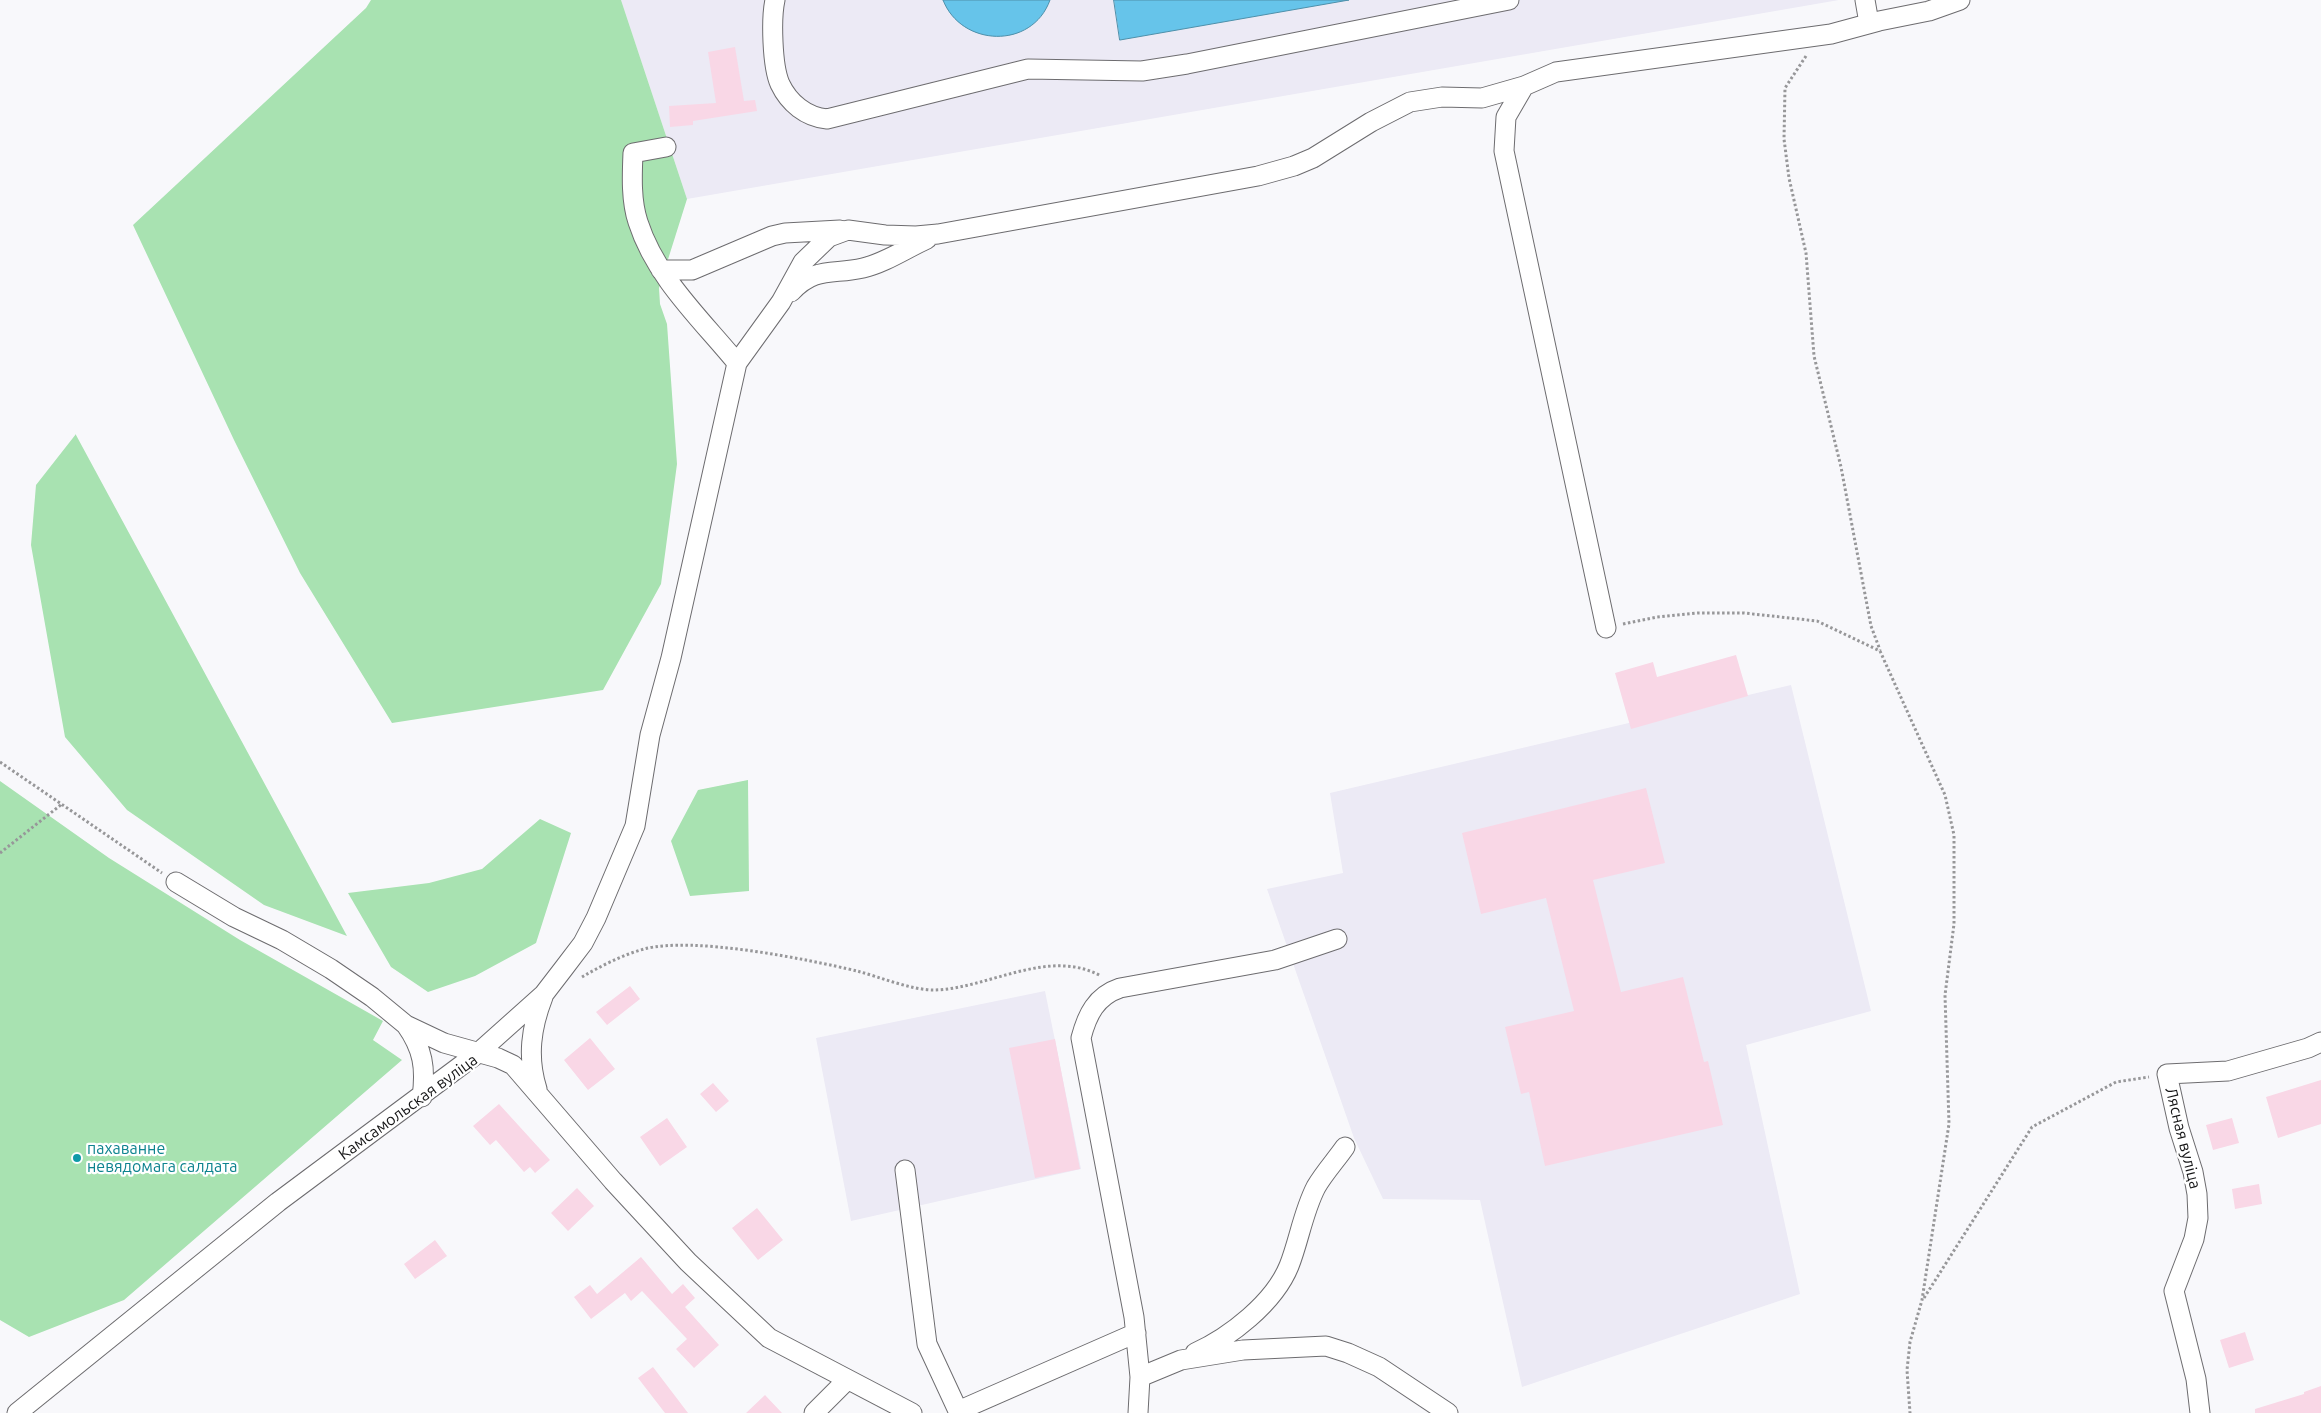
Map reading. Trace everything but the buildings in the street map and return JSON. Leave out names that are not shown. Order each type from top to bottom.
[{"type":"street","points":[[775,0],[772,36],[780,83],[803,112],[814,118],[827,119],[1028,69],[1142,70],[1178,66],[1509,0]]},
{"type":"street","points":[[1865,0],[1869,23]]},
{"type":"street","points":[[662,270],[692,270],[785,232],[848,230],[885,235],[916,236],[938,234],[1258,176],[1294,166],[1313,158],[1371,122],[1410,102],[1442,97],[1482,98],[1524,86],[1556,72],[1831,34],[1869,23],[1929,11],[1960,0]]},
{"type":"street","points":[[1524,86],[1506,117],[1504,151],[1606,628]]},
{"type":"street","points":[[666,147],[633,153],[634,199],[638,221],[651,254],[677,292],[737,363]]},
{"type":"street","points":[[176,882],[234,917],[282,940],[372,997],[406,1025],[444,1043],[478,1053],[544,994],[583,943],[596,918],[635,826],[650,735],[673,648],[737,363],[781,302],[803,262],[829,237],[848,230]]},
{"type":"street","points":[[781,302],[800,282],[818,273],[863,268],[938,234]]},
{"type":"street","points":[[1138,1413],[1140,1377],[1136,1333],[1081,1038],[1087,1016],[1102,996],[1120,988],[1275,960],[1337,939]]},
{"type":"street","points":[[539,1093],[531,1070],[530,1052],[532,1031],[544,994]]},
{"type":"street","points":[[406,1025],[417,1040],[422,1055],[424,1078],[422,1097]]},
{"type":"street","name":"Лясная вуліца","points":[[2200,1413],[2196,1379],[2174,1291],[2194,1239],[2198,1218],[2197,1194],[2167,1074],[2228,1071],[2308,1048],[2321,1042]]},
{"type":"street","name":"Камсамольская вуліца","points":[[17,1413],[278,1202],[422,1097],[478,1053],[513,1065],[539,1093],[612,1181],[688,1262],[769,1338],[912,1413]]},
{"type":"street","points":[[1140,1377],[1210,1346],[1242,1324],[1262,1305],[1288,1267],[1299,1229],[1316,1188],[1345,1147]]},
{"type":"street","points":[[906,1170],[927,1344],[958,1412],[1136,1333]]},
{"type":"street","points":[[1181,1360],[1243,1350],[1326,1346],[1348,1353],[1379,1367],[1448,1413]]},
{"type":"street","points":[[814,1413],[847,1380]]},
{"type":"path","points":[[1831,34],[1803,59],[1785,88],[1784,139],[1789,178],[1806,253],[1814,356],[1841,468],[1871,626],[1880,651],[1945,795],[1954,834],[1954,924],[1945,995],[1949,1124],[1922,1300],[1910,1342],[1907,1370],[1910,1413]]},
{"type":"path","points":[[1606,628],[1657,617],[1698,613],[1744,613],[1817,621],[1880,651]]},
{"type":"path","points":[[0,762],[176,882]]},
{"type":"path","points":[[0,853],[62,804]]},
{"type":"path","points":[[578,979],[607,963],[643,949],[678,945],[761,953],[856,971],[933,990],[1037,968],[1063,966],[1098,974],[1120,988]]},
{"type":"path","points":[[1922,1300],[2032,1127],[2116,1082],[2167,1074]]},
{"type":"shaded area","points":[[621,0],[1839,0],[687,199]]},
{"type":"shaded area","points":[[1791,685],[1871,1011],[1746,1045],[1800,1294],[1522,1387],[1480,1200],[1383,1199],[1354,1138],[1267,889],[1343,873],[1330,793]]},
{"type":"shaded area","points":[[1045,991],[1081,1169],[851,1221],[816,1038]]},
{"type":"green space","points":[[371,0],[621,0],[687,199],[659,288],[660,304],[667,324],[677,464],[661,584],[603,690],[392,723],[300,573],[234,440],[133,225],[366,8]]},
{"type":"green space","points":[[76,434],[347,936],[264,905],[127,810],[65,737],[31,545],[36,485]]},
{"type":"green space","points":[[748,780],[749,891],[690,896],[671,841],[698,790]]},
{"type":"green space","points":[[0,781],[109,858],[240,940],[383,1021],[373,1040],[402,1060],[124,1300],[29,1337],[0,1320]]},
{"type":"green space","points":[[540,819],[571,833],[536,943],[475,976],[428,992],[391,967],[348,893],[429,883],[482,869]]},
{"type":"water","points":[[943,0],[1050,0],[1041,16],[1028,28],[1013,34],[996,36],[980,34],[965,27],[952,16]]},
{"type":"water","points":[[1114,0],[1349,0],[1120,40]]},
{"type":"place","name":"пахаванне невядомага салдата","points":[[77,1158]]}]
